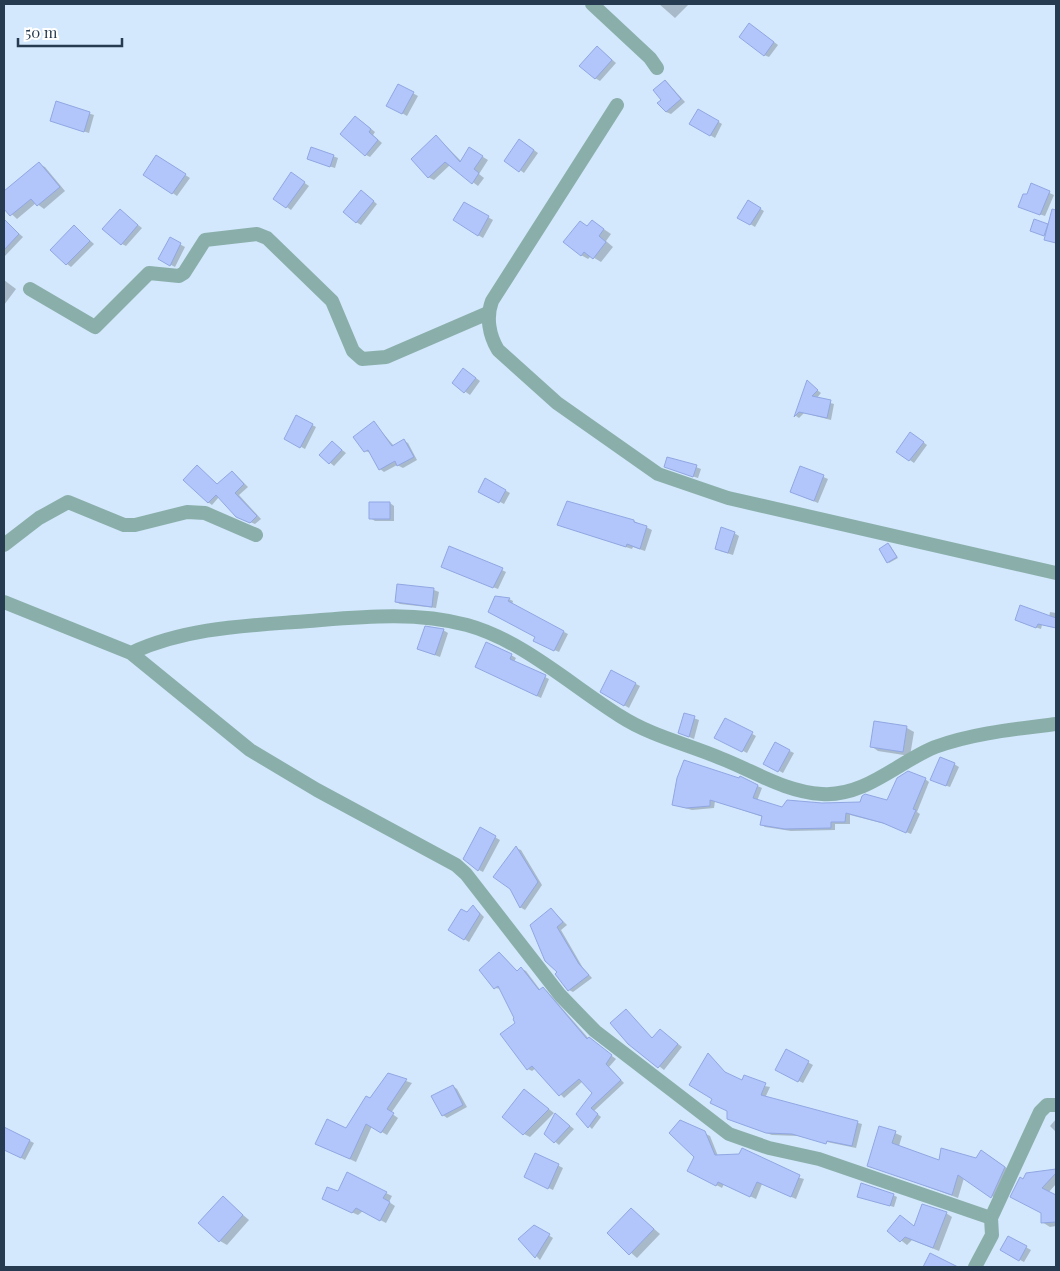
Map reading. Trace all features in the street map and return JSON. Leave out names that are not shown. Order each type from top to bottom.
[{"type":"street","points":[[592,4],[650,58],[657,68]]},
{"type":"street","points":[[617,105],[492,301],[488,313],[492,339],[498,350],[557,403],[658,474],[728,498],[1056,573]]},
{"type":"street","points":[[30,288],[95,327],[148,273],[179,276],[184,273],[205,240],[257,234],[267,238],[332,301],[353,351],[362,359],[386,357],[488,313]]},
{"type":"street","points":[[4,545],[39,518],[68,502],[124,525],[135,525],[187,512],[205,513],[256,535]]},
{"type":"street","points":[[4,602],[131,653],[250,750],[317,790],[456,865],[466,874],[560,995],[595,1031],[729,1134],[769,1148],[819,1159],[992,1218]]},
{"type":"street","points":[[131,653],[168,638],[248,626],[391,615],[453,622],[469,626],[513,645],[622,718],[670,740],[718,756],[783,786],[822,794],[843,792],[863,786],[936,747],[995,732],[1056,724]]},
{"type":"street","points":[[975,1267],[992,1235],[992,1218],[1040,1112],[1047,1105],[1056,1105]]},
{"type":"building","points":[[749,23],[774,42],[764,56],[739,37]]},
{"type":"building","points":[[597,46],[612,60],[595,79],[579,66]]},
{"type":"building","points":[[665,80],[681,99],[666,112],[657,103],[661,100],[653,90]]},
{"type":"building","points":[[398,84],[414,92],[402,114],[386,106]]},
{"type":"building","points":[[56,101],[90,112],[84,132],[50,121]]},
{"type":"building","points":[[698,109],[719,121],[710,136],[689,124]]},
{"type":"building","points":[[355,116],[371,129],[369,132],[378,140],[365,156],[340,134]]},
{"type":"building","points":[[436,135],[460,162],[469,147],[483,156],[474,169],[479,173],[472,184],[445,162],[428,178],[411,159]]},
{"type":"building","points":[[519,139],[534,150],[519,172],[504,161]]},
{"type":"building","points":[[311,147],[334,155],[330,167],[307,159]]},
{"type":"building","points":[[156,155],[186,174],[172,194],[143,175]]},
{"type":"building","points":[[39,162],[60,187],[37,206],[31,199],[10,216],[4,209],[4,191]]},
{"type":"building","points":[[291,172],[305,182],[286,208],[273,199]]},
{"type":"building","points":[[1031,183],[1050,191],[1040,215],[1018,207],[1023,194],[1027,194]]},
{"type":"building","points":[[361,190],[374,201],[356,223],[343,212]]},
{"type":"building","points":[[748,200],[761,208],[750,225],[737,218]]},
{"type":"building","points":[[464,202],[489,216],[478,236],[453,220]]},
{"type":"building","points":[[120,209],[138,225],[121,245],[102,229]]},
{"type":"building","points":[[1052,209],[1056,210],[1056,243],[1044,240]]},
{"type":"building","points":[[4,219],[19,234],[4,250]]},
{"type":"building","points":[[1034,219],[1048,224],[1044,236],[1030,231]]},
{"type":"building","points":[[592,220],[604,229],[599,236],[606,242],[593,259],[584,252],[581,256],[563,242],[580,221],[587,226]]},
{"type":"building","points":[[74,225],[90,241],[66,265],[50,250]]},
{"type":"building","points":[[170,237],[181,243],[170,266],[158,259]]},
{"type":"building","points":[[463,368],[476,378],[464,393],[452,383]]},
{"type":"building","points":[[807,380],[818,390],[812,396],[831,400],[827,418],[799,412],[794,417]]},
{"type":"building","points":[[296,415],[313,424],[300,448],[284,439]]},
{"type":"building","points":[[374,421],[392,446],[404,439],[414,457],[397,466],[395,461],[379,470],[368,450],[364,452],[353,437]]},
{"type":"building","points":[[910,432],[924,442],[909,461],[896,452]]},
{"type":"building","points":[[332,441],[342,450],[329,464],[319,455]]},
{"type":"building","points":[[667,457],[697,465],[693,477],[664,467]]},
{"type":"building","points":[[197,465],[217,484],[232,471],[244,484],[235,493],[257,516],[250,523],[236,517],[216,495],[208,503],[183,480]]},
{"type":"building","points":[[800,466],[824,475],[814,501],[790,492]]},
{"type":"building","points":[[485,478],[506,490],[499,503],[478,492]]},
{"type":"building","points":[[567,501],[634,520],[634,522],[647,526],[640,549],[627,544],[626,547],[557,525]]},
{"type":"building","points":[[369,502],[390,502],[390,519],[369,519]]},
{"type":"building","points":[[721,527],[735,532],[728,553],[715,549]]},
{"type":"building","points":[[888,543],[897,557],[887,563],[879,549]]},
{"type":"building","points":[[449,546],[503,568],[493,588],[441,567]]},
{"type":"building","points":[[397,584],[434,588],[432,607],[395,602]]},
{"type":"building","points":[[495,596],[510,598],[508,601],[564,631],[554,651],[533,641],[535,637],[488,612]]},
{"type":"building","points":[[1020,605],[1056,618],[1056,628],[1038,624],[1036,628],[1015,620]]},
{"type":"building","points":[[425,626],[444,629],[435,655],[417,649]]},
{"type":"building","points":[[486,642],[512,654],[510,659],[546,675],[537,696],[475,667]]},
{"type":"building","points":[[611,670],[636,683],[624,706],[600,692]]},
{"type":"building","points":[[684,713],[695,716],[689,737],[678,733]]},
{"type":"building","points":[[725,718],[753,732],[742,752],[714,738]]},
{"type":"building","points":[[874,721],[907,726],[903,752],[870,747]]},
{"type":"building","points":[[775,742],[790,750],[778,772],[763,764]]},
{"type":"building","points":[[940,757],[955,763],[946,786],[930,780]]},
{"type":"building","points":[[684,760],[739,778],[740,776],[758,785],[753,798],[782,807],[787,800],[822,803],[860,802],[865,794],[887,800],[897,778],[908,771],[926,778],[913,809],[916,810],[906,833],[883,823],[846,813],[845,822],[831,822],[831,828],[785,829],[760,825],[762,816],[710,800],[710,806],[686,808],[672,805],[677,778]]},
{"type":"building","points":[[480,827],[496,836],[478,871],[463,859]]},
{"type":"building","points":[[516,846],[538,882],[520,908],[510,889],[493,877]]},
{"type":"building","points":[[473,905],[480,914],[464,940],[448,930],[461,909],[467,912]]},
{"type":"building","points":[[551,908],[563,922],[557,927],[579,964],[589,975],[568,991],[555,974],[557,972],[545,961],[530,925]]},
{"type":"building","points":[[499,952],[517,971],[521,967],[539,990],[543,987],[587,1039],[589,1037],[612,1055],[606,1064],[621,1080],[591,1108],[598,1114],[588,1128],[576,1114],[592,1093],[579,1079],[559,1096],[532,1066],[527,1070],[500,1034],[515,1023],[514,1018],[498,986],[494,989],[479,970]]},
{"type":"building","points":[[626,1009],[652,1038],[660,1029],[678,1044],[658,1068],[628,1044],[610,1023]]},
{"type":"building","points":[[786,1049],[809,1061],[798,1082],[775,1070]]},
{"type":"building","points":[[708,1053],[725,1072],[742,1080],[744,1075],[766,1083],[761,1095],[858,1121],[852,1146],[827,1141],[826,1144],[792,1134],[766,1133],[727,1119],[727,1111],[710,1103],[712,1099],[689,1085]]},
{"type":"building","points":[[388,1073],[407,1079],[387,1109],[394,1113],[381,1133],[366,1124],[350,1159],[315,1144],[327,1119],[346,1128],[366,1096],[370,1098]]},
{"type":"building","points":[[453,1085],[463,1105],[442,1116],[431,1096]]},
{"type":"building","points":[[524,1089],[549,1109],[523,1135],[502,1117]]},
{"type":"building","points":[[555,1113],[570,1126],[554,1143],[544,1134]]},
{"type":"building","points":[[680,1120],[705,1131],[715,1155],[739,1154],[742,1148],[800,1175],[791,1197],[757,1182],[750,1197],[718,1182],[716,1186],[687,1171],[694,1157],[669,1133]]},
{"type":"building","points":[[879,1126],[896,1131],[892,1143],[939,1160],[941,1148],[976,1158],[981,1150],[1005,1167],[991,1198],[958,1175],[952,1195],[867,1166]]},
{"type":"building","points":[[4,1127],[30,1140],[21,1158],[4,1150]]},
{"type":"building","points":[[535,1153],[559,1164],[548,1189],[524,1177]]},
{"type":"building","points":[[1056,1169],[1056,1173],[1042,1188],[1056,1195],[1056,1222],[1041,1223],[1041,1213],[1010,1197],[1020,1177],[1023,1179],[1026,1173]]},
{"type":"building","points":[[347,1172],[387,1192],[383,1198],[390,1202],[380,1221],[356,1208],[352,1213],[322,1199],[327,1187],[338,1191]]},
{"type":"building","points":[[861,1183],[894,1194],[890,1206],[857,1197]]},
{"type":"building","points":[[223,1196],[243,1215],[219,1242],[198,1223]]},
{"type":"building","points":[[922,1204],[947,1212],[933,1248],[905,1237],[900,1242],[887,1231],[900,1215],[914,1226]]},
{"type":"building","points":[[631,1208],[654,1229],[629,1255],[607,1233]]},
{"type":"building","points":[[534,1225],[550,1234],[535,1258],[518,1239]]},
{"type":"building","points":[[1008,1236],[1027,1246],[1019,1261],[1000,1250]]},
{"type":"building","points":[[930,1253],[958,1267],[923,1267]]}]
